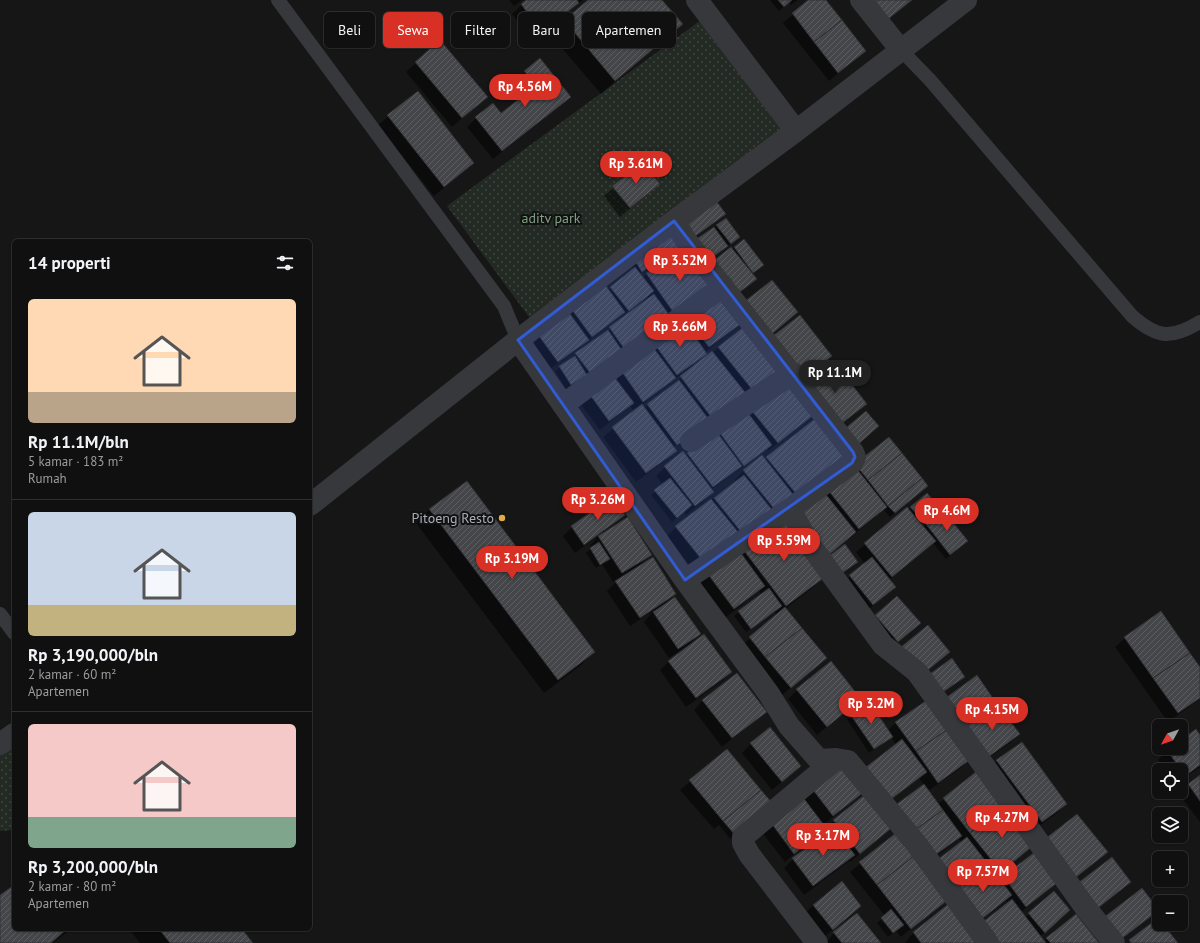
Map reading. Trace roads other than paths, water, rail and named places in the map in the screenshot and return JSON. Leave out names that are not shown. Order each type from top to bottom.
[{"type":"street","points":[[697,0],[796,131]]},
{"type":"street","points":[[861,0],[900,49]]},
{"type":"street","points":[[312,503],[518,340],[674,221],[796,131],[900,49],[966,0]]},
{"type":"street","points":[[674,221],[722,286],[793,373],[853,452],[855,457],[847,467],[790,509],[685,580]]},
{"type":"street","points":[[563,405],[722,286]]},
{"type":"street","points":[[518,340],[685,580],[769,694],[790,726],[819,760],[836,759],[848,761],[918,846],[988,943]]},
{"type":"street","points":[[691,441],[793,373]]},
{"type":"street","points":[[790,509],[808,542],[883,645],[917,672],[1085,907],[1114,943]]},
{"type":"street","points":[[0,744],[12,735]]},
{"type":"street","points":[[817,943],[749,854],[743,843],[743,837],[836,759]]},
{"type":"lane","points":[[278,0],[504,306],[518,340]]},
{"type":"lane","points":[[900,49],[930,80],[1132,316],[1148,328],[1165,334],[1183,332],[1200,322]]},
{"type":"lane","points":[[0,614],[12,630]]},
{"type":"place","name":"Pitoeng Resto","points":[[502,518]]},
{"type":"park label","name":"aditv park","points":[[551,218]]}]
